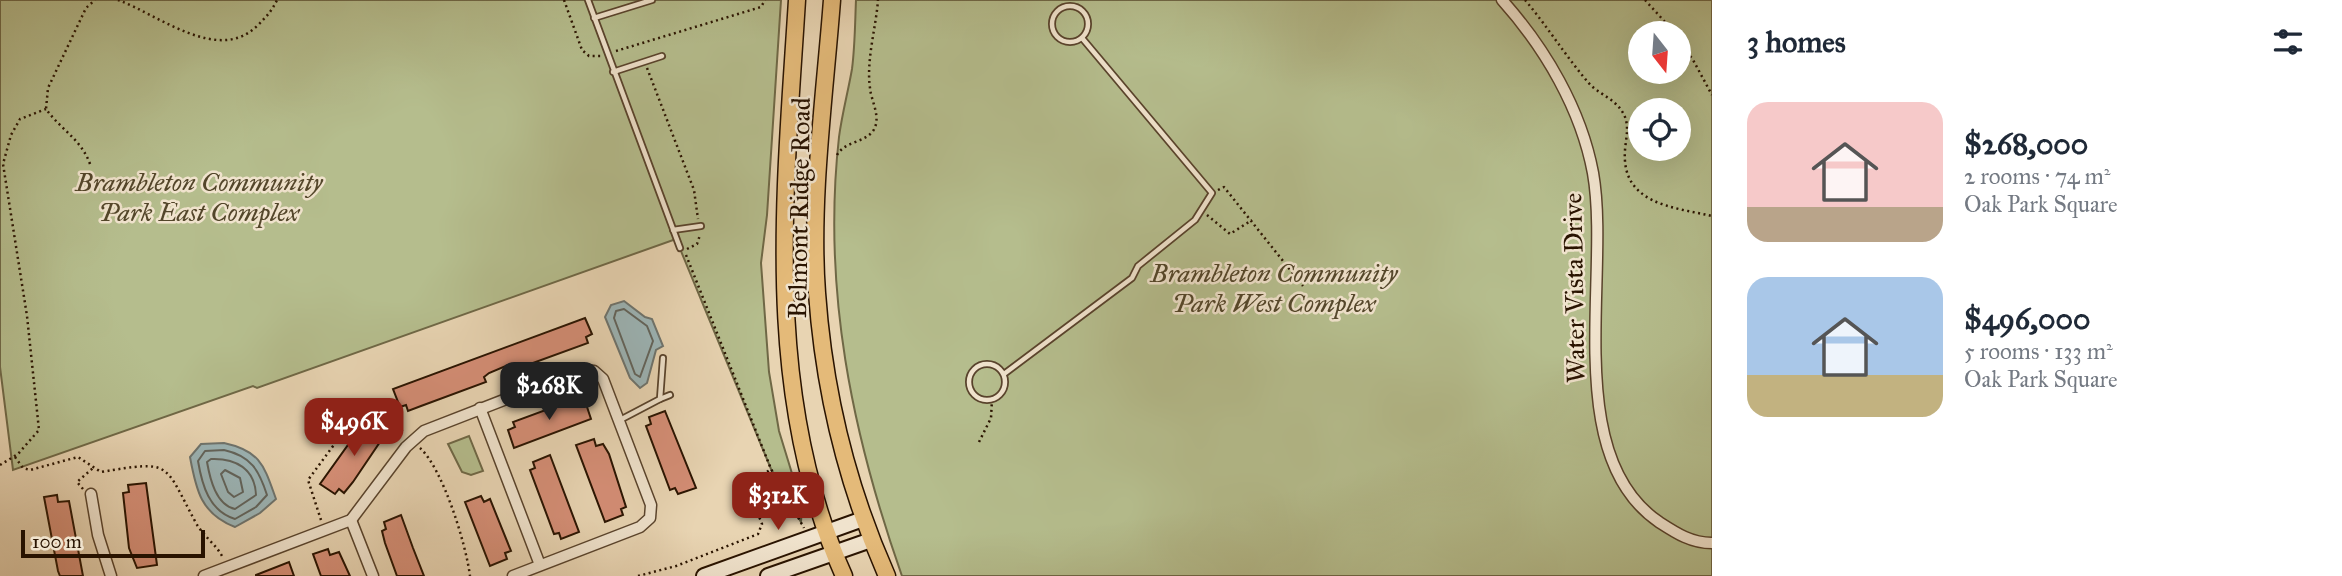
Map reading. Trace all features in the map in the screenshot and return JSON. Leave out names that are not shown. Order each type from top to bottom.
[{"type":"main road","name":"Belmont Ridge Road","points":[[797,0],[783,223],[785,311],[792,388],[827,533],[844,576]]},
{"type":"main road","name":"Belmont Ridge Road","points":[[832,0],[819,173],[816,290],[832,409],[863,519],[887,576]]},
{"type":"main road","points":[[704,576],[863,519]]},
{"type":"main road","points":[[768,576],[871,540]]},
{"type":"street","name":"Water Vista Drive","points":[[1502,0],[1557,76],[1572,108],[1592,172],[1599,237],[1594,360],[1602,425],[1609,452],[1621,477],[1650,516],[1681,537],[1712,543]]},
{"type":"street","points":[[204,576],[351,520],[413,439],[434,425],[588,369],[603,379],[651,505],[649,518],[640,527],[513,576]]},
{"type":"street","points":[[480,408],[540,565]]},
{"type":"street","points":[[91,494],[111,576]]},
{"type":"street","points":[[351,520],[373,576]]},
{"type":"street","points":[[232,566],[241,576]]},
{"type":"lane","points":[[588,0],[680,248]]},
{"type":"lane","points":[[594,18],[652,0]]},
{"type":"lane","points":[[1082,8],[1088,0]]},
{"type":"lane","points":[[1069,5],[1082,8],[1087,17],[1088,29],[1082,38],[1071,42],[1060,39],[1052,29],[1053,19],[1059,10],[1069,5]]},
{"type":"lane","points":[[1004,374],[991,364],[979,365],[971,373],[971,390],[980,398],[992,399],[1002,392],[1004,374],[1132,278],[1139,266],[1195,220],[1212,192],[1082,38]]},
{"type":"lane","points":[[613,72],[662,56]]},
{"type":"lane","points":[[673,230],[701,226]]},
{"type":"lane","points":[[660,399],[663,358]]},
{"type":"lane","points":[[619,421],[670,395]]},
{"type":"path","points":[[90,164],[81,144],[58,125],[46,109],[48,88],[86,8],[95,0]]},
{"type":"path","points":[[118,0],[202,38],[221,41],[237,40],[253,30],[272,11],[277,0]]},
{"type":"path","points":[[564,0],[582,50],[589,57],[601,56]]},
{"type":"path","points":[[613,52],[761,7],[765,0]]},
{"type":"path","points":[[838,155],[844,147],[867,137],[876,127],[877,116],[870,88],[878,0]]},
{"type":"path","points":[[1525,0],[1588,83],[1622,110],[1627,129],[1624,152],[1628,172],[1641,196],[1652,202],[1712,216]]},
{"type":"path","points":[[1645,0],[1664,21]]},
{"type":"path","points":[[640,43],[643,54]]},
{"type":"path","points":[[1691,57],[1712,95]]},
{"type":"path","points":[[647,68],[694,190],[698,219]]},
{"type":"path","points":[[0,465],[14,456],[39,430],[27,316],[3,164],[20,119],[46,109]]},
{"type":"path","points":[[1212,192],[1224,187],[1303,286]]},
{"type":"path","points":[[1201,210],[1230,234],[1252,220]]},
{"type":"path","points":[[699,232],[700,241],[687,249],[686,255],[771,469],[804,527]]},
{"type":"path","points":[[979,442],[991,418],[992,399]]},
{"type":"path","points":[[14,456],[23,468],[30,470],[78,457],[101,472],[136,466],[157,467],[170,473],[204,536],[232,566]]},
{"type":"path","points":[[91,494],[77,482],[93,468]]},
{"type":"path","points":[[638,576],[676,566],[758,534],[762,524],[747,486],[755,477],[771,469]]},
{"type":"green space","name":"Brambleton Community Park East Complex","points":[[0,0],[781,0],[767,215],[761,263],[769,372],[779,431],[802,506],[801,522],[771,469],[676,239],[257,388],[253,386],[13,470],[0,367]]},
{"type":"green space","name":"Brambleton Community Park West Complex","points":[[856,0],[1712,0],[1712,576],[902,576],[884,523],[856,415],[838,305],[835,194],[839,137],[853,60]]},
{"type":"green space","points":[[469,436],[483,471],[471,475],[462,472],[448,444]]},
{"type":"water","points":[[624,301],[645,317],[652,319],[663,346],[656,350],[647,383],[640,388],[630,378],[605,317],[611,305]]},
{"type":"water","points":[[224,443],[246,450],[254,456],[264,469],[276,499],[260,513],[235,527],[207,508],[198,490],[190,457],[201,444]]},
{"type":"building","points":[[585,318],[592,334],[586,337],[588,343],[511,371],[508,365],[489,373],[484,377],[486,382],[408,411],[406,405],[400,407],[393,389]]},
{"type":"building","points":[[578,398],[579,403],[585,401],[591,419],[514,448],[508,430],[515,427],[513,422]]},
{"type":"building","points":[[665,411],[696,488],[678,494],[675,488],[670,490],[646,426],[651,424],[649,417]]},
{"type":"building","points":[[368,417],[382,428],[379,433],[384,436],[344,493],[339,489],[335,494],[320,484]]},
{"type":"building","points":[[594,439],[596,446],[603,444],[609,454],[626,507],[621,509],[623,515],[605,522],[576,445]]},
{"type":"building","points":[[550,455],[579,532],[561,539],[559,533],[554,534],[530,470],[535,468],[533,462]]},
{"type":"building","points":[[146,483],[157,565],[137,568],[129,548],[123,493],[129,492],[128,485]]},
{"type":"building","points":[[57,495],[58,502],[69,501],[83,576],[60,576],[58,571],[44,497]]},
{"type":"building","points":[[481,496],[484,502],[490,499],[511,551],[505,553],[507,559],[490,566],[465,502]]},
{"type":"building","points":[[401,515],[424,576],[397,576],[382,531],[386,529],[384,522]]},
{"type":"building","points":[[328,549],[330,555],[339,552],[350,576],[321,576],[313,554]]},
{"type":"building","points":[[289,562],[294,576],[256,576],[256,575]]}]
